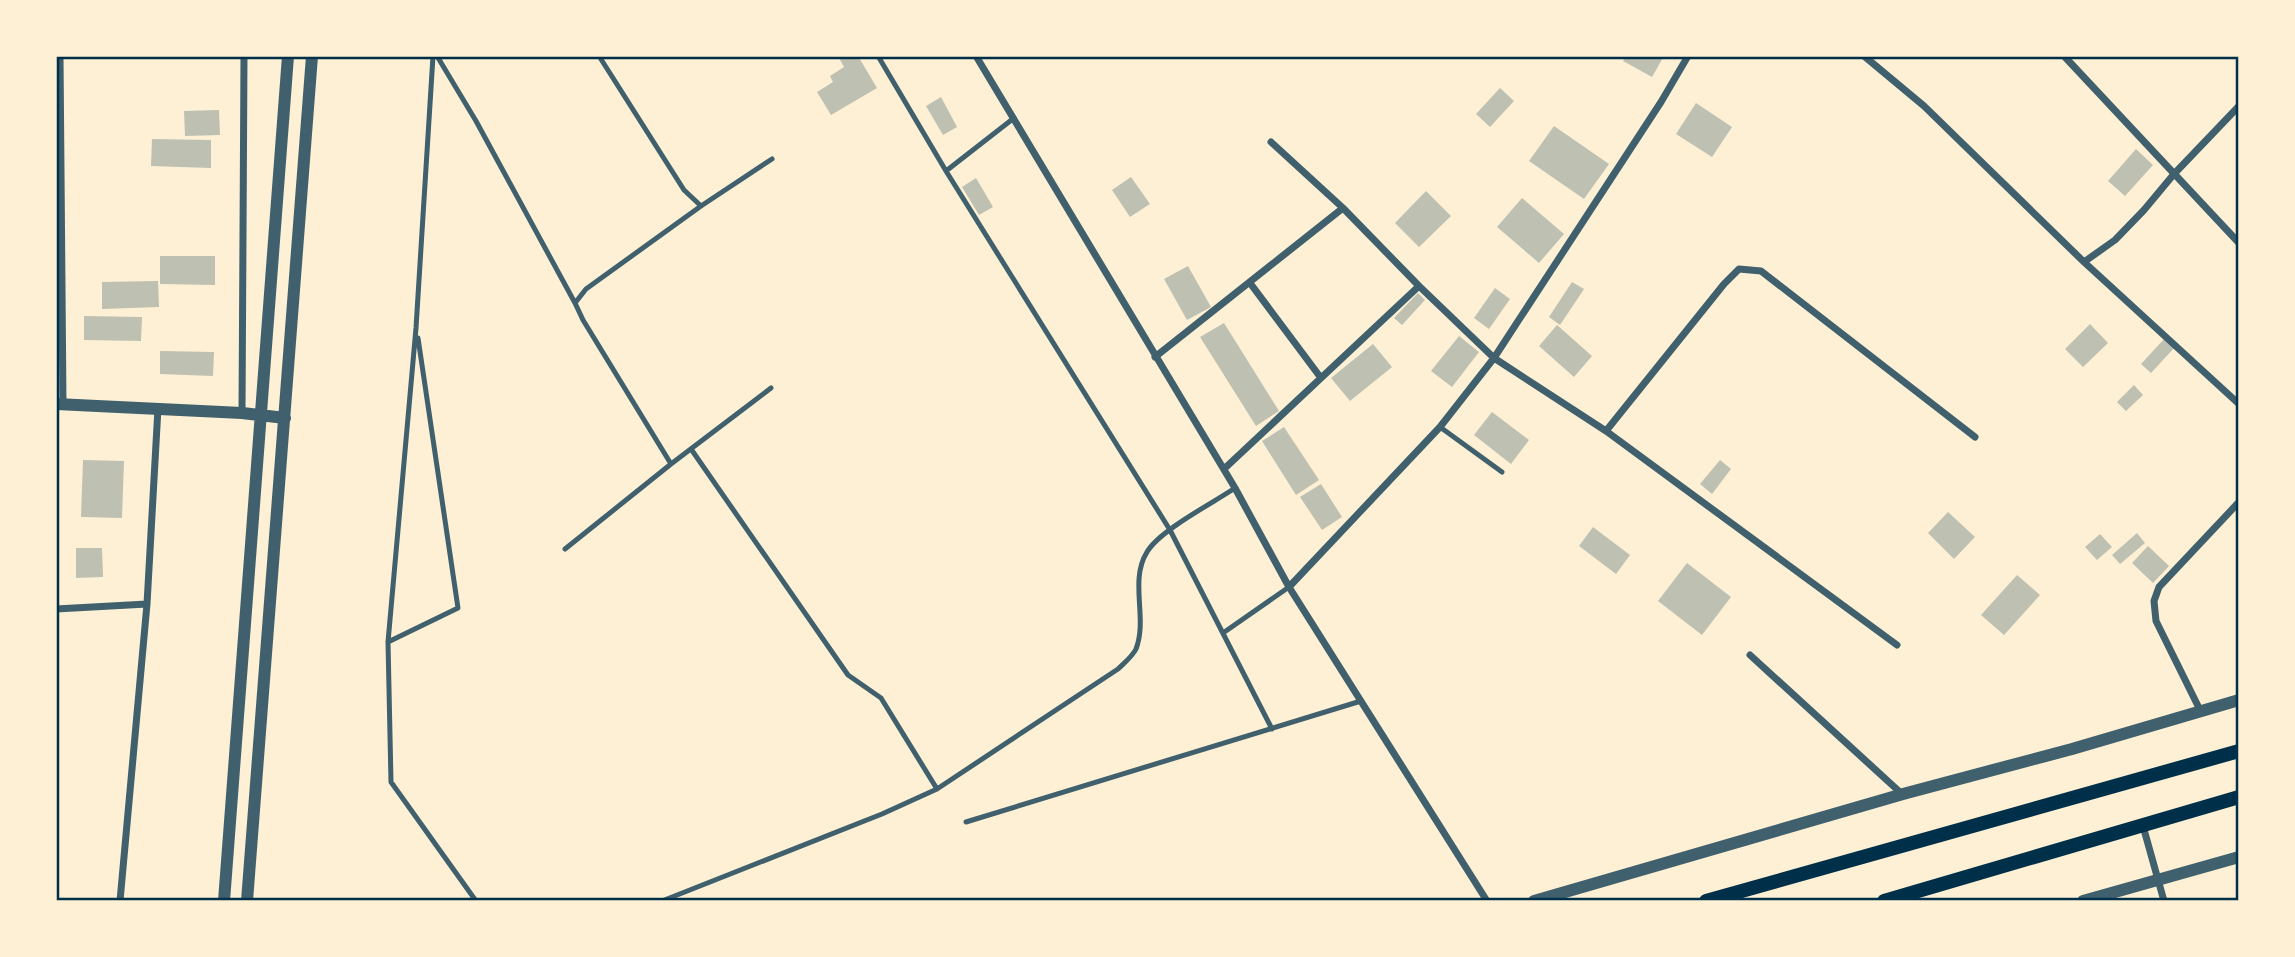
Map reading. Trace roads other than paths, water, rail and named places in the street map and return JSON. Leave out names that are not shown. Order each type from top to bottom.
[{"type":"main road","points":[[1706,901],[2239,751]]},
{"type":"main road","points":[[1884,901],[2239,797]]},
{"type":"street","points":[[61,56],[60,404],[262,414],[285,418]]},
{"type":"street","points":[[242,413],[244,56]]},
{"type":"street","points":[[224,901],[288,56]]},
{"type":"street","points":[[247,901],[312,56]]},
{"type":"street","points":[[976,56],[1224,469],[1289,587],[1488,901]]},
{"type":"street","points":[[1289,587],[1440,427],[1494,358],[1661,102],[1688,56]]},
{"type":"street","points":[[1864,56],[1924,106],[2084,262],[2239,404]]},
{"type":"street","points":[[2064,56],[2239,243]]},
{"type":"street","points":[[2084,262],[2115,240],[2174,173],[2239,106]]},
{"type":"street","points":[[1271,142],[1343,208],[1494,358],[1606,431],[1897,645]]},
{"type":"street","points":[[1155,357],[1343,208]]},
{"type":"street","points":[[1606,431],[1739,269],[1761,271],[1975,437]]},
{"type":"street","points":[[1250,283],[1321,378]]},
{"type":"street","points":[[1224,469],[1419,286]]},
{"type":"street","points":[[120,901],[147,604],[158,408]]},
{"type":"street","points":[[2200,710],[2156,621],[2154,601],[2159,587],[2239,502]]},
{"type":"street","points":[[56,609],[147,604]]},
{"type":"street","points":[[1750,655],[1903,794]]},
{"type":"street","points":[[1534,901],[2239,699]]},
{"type":"street","points":[[2143,825],[2164,901]]},
{"type":"street","points":[[2083,901],[2239,857]]},
{"type":"lane","points":[[435,56],[476,121],[583,320],[671,464]]},
{"type":"lane","points":[[435,56],[416,328],[388,642],[391,782],[476,901]]},
{"type":"lane","points":[[599,56],[684,190],[701,205]]},
{"type":"lane","points":[[878,56],[946,171],[1170,530],[1272,729]]},
{"type":"lane","points":[[946,171],[1014,118]]},
{"type":"lane","points":[[575,303],[586,289],[701,205],[772,159]]},
{"type":"lane","points":[[388,642],[458,608],[416,328]]},
{"type":"lane","points":[[565,549],[771,388]]},
{"type":"lane","points":[[1440,427],[1502,472]]},
{"type":"lane","points":[[691,449],[848,675],[881,698],[937,789]]},
{"type":"lane","points":[[662,901],[870,819],[937,789],[1118,669],[1136,648],[1142,562],[1149,548],[1170,530],[1235,488]]},
{"type":"lane","points":[[1223,633],[1289,587]]},
{"type":"lane","points":[[966,822],[1361,701]]}]
